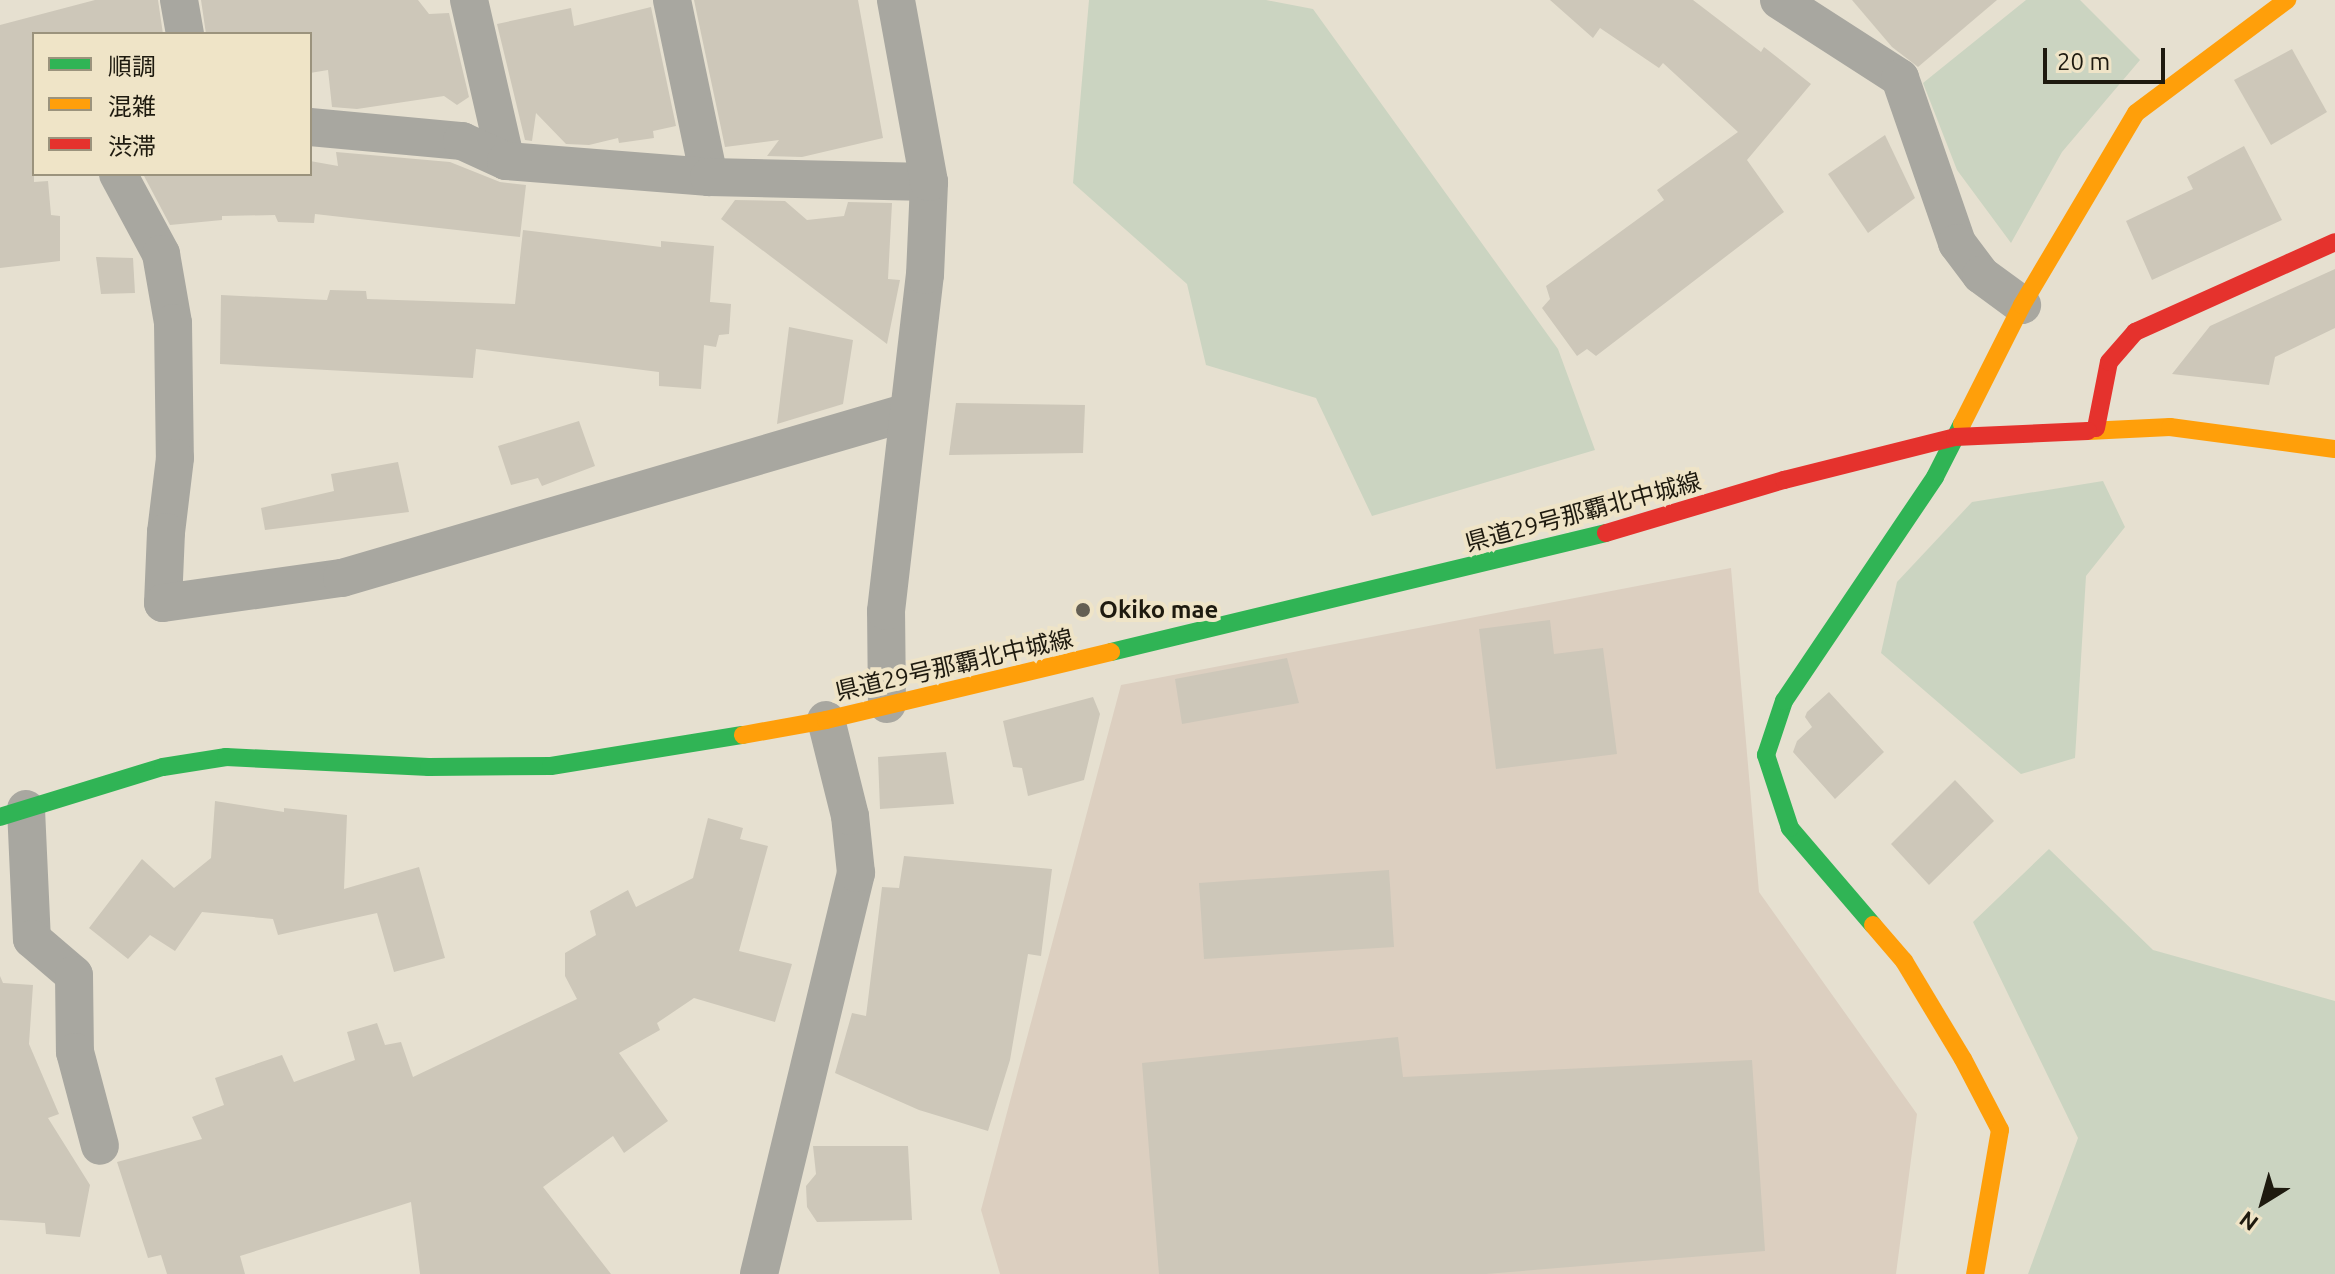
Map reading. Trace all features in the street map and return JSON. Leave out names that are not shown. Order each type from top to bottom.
[{"type":"main road","points":[[1975,1274],[2000,1130],[1904,961],[1790,828],[1766,755],[1784,701],[1913,513],[2022,305],[2136,113],[2287,0]]},
{"type":"main road","points":[[2096,428],[2109,362],[2135,332],[2335,242]]},
{"type":"main road","name":"県道29号那覇北中城線","points":[[13,813],[163,767],[226,757],[429,767],[551,766],[618,758],[826,720],[1505,559],[1798,476],[1955,437],[2096,428],[2170,427],[2335,449]]},
{"type":"street","points":[[179,0],[185,32]]},
{"type":"street","points":[[469,0],[506,161]]},
{"type":"street","points":[[672,0],[709,177]]},
{"type":"street","points":[[887,704],[886,611],[925,275],[929,182],[896,0]]},
{"type":"street","points":[[1779,0],[1900,78],[1957,243],[1981,275],[2022,305]]},
{"type":"street","points":[[312,127],[462,141],[506,161],[709,177],[929,182]]},
{"type":"street","points":[[119,176],[161,254],[173,323],[175,458],[166,532],[163,603],[342,578],[908,412]]},
{"type":"street","points":[[759,1274],[856,873],[850,816],[826,720]]},
{"type":"street","points":[[13,813],[32,939],[74,975],[75,1052],[100,1146]]},
{"type":"shaded area","points":[[1731,568],[1759,892],[1917,1114],[1896,1274],[1000,1274],[981,1210],[1121,685]]},
{"type":"green space","points":[[1089,0],[1266,0],[1313,9],[1558,349],[1595,450],[1372,516],[1316,398],[1206,365],[1187,284],[1073,183]]},
{"type":"green space","points":[[2026,0],[2080,0],[2140,60],[2062,152],[2011,243],[1957,170],[1923,83]]},
{"type":"green space","points":[[2103,481],[2125,527],[2086,576],[2075,758],[2021,774],[1881,653],[1897,582],[1972,502]]},
{"type":"green space","points":[[2049,849],[2153,950],[2335,1001],[2335,1274],[2028,1274],[2078,1138],[1973,922]]},
{"type":"building","points":[[95,0],[158,0],[163,32],[32,32],[32,176],[34,182],[48,181],[51,215],[60,216],[60,261],[0,268],[0,25]]},
{"type":"building","points":[[201,0],[418,0],[429,14],[449,13],[469,97],[457,105],[444,96],[357,109],[332,107],[328,70],[312,73],[312,32],[206,32]]},
{"type":"building","points":[[694,0],[858,0],[883,138],[802,157],[767,156],[779,140],[725,147]]},
{"type":"building","points":[[1550,0],[1693,0],[1761,52],[1764,47],[1811,84],[1747,160],[1784,212],[1596,356],[1587,349],[1577,356],[1542,308],[1550,299],[1546,286],[1664,200],[1657,190],[1738,132],[1663,63],[1659,68],[1600,28],[1593,38]]},
{"type":"building","points":[[1852,0],[1997,0],[1918,67],[1892,47]]},
{"type":"building","points":[[651,7],[676,126],[653,131],[654,138],[619,143],[618,138],[589,145],[566,144],[536,113],[532,141],[525,140],[497,24],[571,8],[574,26]]},
{"type":"building","points":[[2292,49],[2327,112],[2271,145],[2234,80]]},
{"type":"building","points":[[1885,135],[1915,198],[1868,233],[1828,174]]},
{"type":"building","points":[[2244,146],[2282,220],[2152,280],[2126,221],[2193,189],[2187,177]]},
{"type":"building","points":[[336,152],[450,162],[500,182],[526,185],[520,237],[315,214],[314,223],[278,222],[275,215],[222,216],[222,220],[170,225],[144,176],[312,176],[312,161],[338,166]]},
{"type":"building","points":[[735,200],[785,201],[807,220],[844,216],[848,202],[892,203],[888,279],[900,280],[887,344],[721,219]]},
{"type":"building","points":[[523,230],[661,247],[661,241],[714,246],[710,302],[731,304],[729,334],[719,335],[716,347],[704,345],[701,389],[659,386],[659,372],[476,349],[473,378],[220,364],[221,295],[327,300],[330,290],[366,291],[367,299],[515,304]]},
{"type":"building","points":[[96,257],[133,258],[135,293],[101,294]]},
{"type":"building","points":[[2335,269],[2335,328],[2275,357],[2269,385],[2172,374],[2210,326]]},
{"type":"building","points":[[789,327],[853,340],[843,404],[777,424]]},
{"type":"building","points":[[956,403],[1085,405],[1083,453],[949,455]]},
{"type":"building","points":[[579,421],[595,466],[542,486],[538,478],[511,485],[498,446]]},
{"type":"building","points":[[398,462],[409,512],[265,530],[261,508],[334,491],[331,474]]},
{"type":"building","points":[[1550,620],[1554,654],[1603,648],[1617,754],[1496,769],[1479,629]]},
{"type":"building","points":[[1287,658],[1299,703],[1182,724],[1175,679]]},
{"type":"building","points":[[1829,692],[1884,752],[1835,799],[1793,752],[1797,741],[1812,727],[1805,717],[1807,712]]},
{"type":"building","points":[[1093,697],[1100,714],[1084,780],[1028,796],[1022,768],[1013,767],[1003,721]]},
{"type":"building","points":[[946,752],[954,804],[880,809],[878,757]]},
{"type":"building","points":[[1955,780],[1994,821],[1929,885],[1891,844]]},
{"type":"building","points":[[215,801],[284,812],[284,808],[347,815],[344,889],[419,867],[445,958],[394,972],[377,913],[278,935],[273,919],[202,912],[175,951],[150,935],[128,959],[89,928],[142,859],[174,888],[211,858]]},
{"type":"building","points":[[708,818],[743,828],[740,839],[768,846],[739,951],[792,964],[775,1022],[694,998],[657,1023],[660,1030],[619,1053],[668,1121],[624,1153],[613,1136],[543,1187],[611,1274],[420,1274],[411,1202],[240,1256],[245,1274],[167,1274],[161,1255],[148,1258],[117,1162],[202,1139],[192,1117],[224,1105],[215,1078],[282,1055],[294,1082],[355,1060],[347,1032],[377,1023],[385,1045],[401,1042],[413,1077],[577,999],[565,976],[565,953],[596,935],[590,911],[628,890],[636,907],[693,878]]},
{"type":"building","points":[[904,856],[1052,869],[1041,956],[1028,954],[1010,1060],[988,1131],[919,1110],[835,1073],[852,1013],[866,1016],[882,887],[899,888]]},
{"type":"building","points":[[1389,870],[1394,947],[1204,959],[1199,883]]},
{"type":"building","points":[[0,976],[3,983],[33,985],[29,1044],[59,1114],[48,1118],[90,1185],[80,1237],[46,1234],[45,1223],[0,1220]]},
{"type":"building","points":[[1398,1037],[1403,1077],[1752,1060],[1765,1251],[1486,1274],[1159,1274],[1142,1063]]},
{"type":"building","points":[[813,1146],[908,1146],[912,1220],[817,1222],[807,1207],[806,1186],[816,1174]]},
{"type":"traffic: fast","points":[[1873,925],[1790,828],[1766,755],[1784,701],[1935,477],[1962,424]]},
{"type":"traffic: fast","points":[[1111,652],[1606,533]]},
{"type":"traffic: fast","points":[[0,817],[163,767],[226,757],[429,767],[551,766],[743,735]]},
{"type":"traffic: slow","points":[[1962,424],[2022,305],[2136,113],[2287,0]]},
{"type":"traffic: slow","points":[[2088,431],[2170,427],[2335,449]]},
{"type":"traffic: slow","points":[[743,735],[826,720],[1111,652]]},
{"type":"traffic: slow","points":[[1873,925],[1904,961],[1963,1059],[2000,1130],[1975,1274]]},
{"type":"traffic: jam","points":[[2096,428],[2109,362],[2135,332],[2335,242]]},
{"type":"traffic: jam","points":[[1606,533],[1784,480],[1955,437],[2088,431]]},
{"type":"place","name":"Okiko mae","points":[[1083,610]]}]
